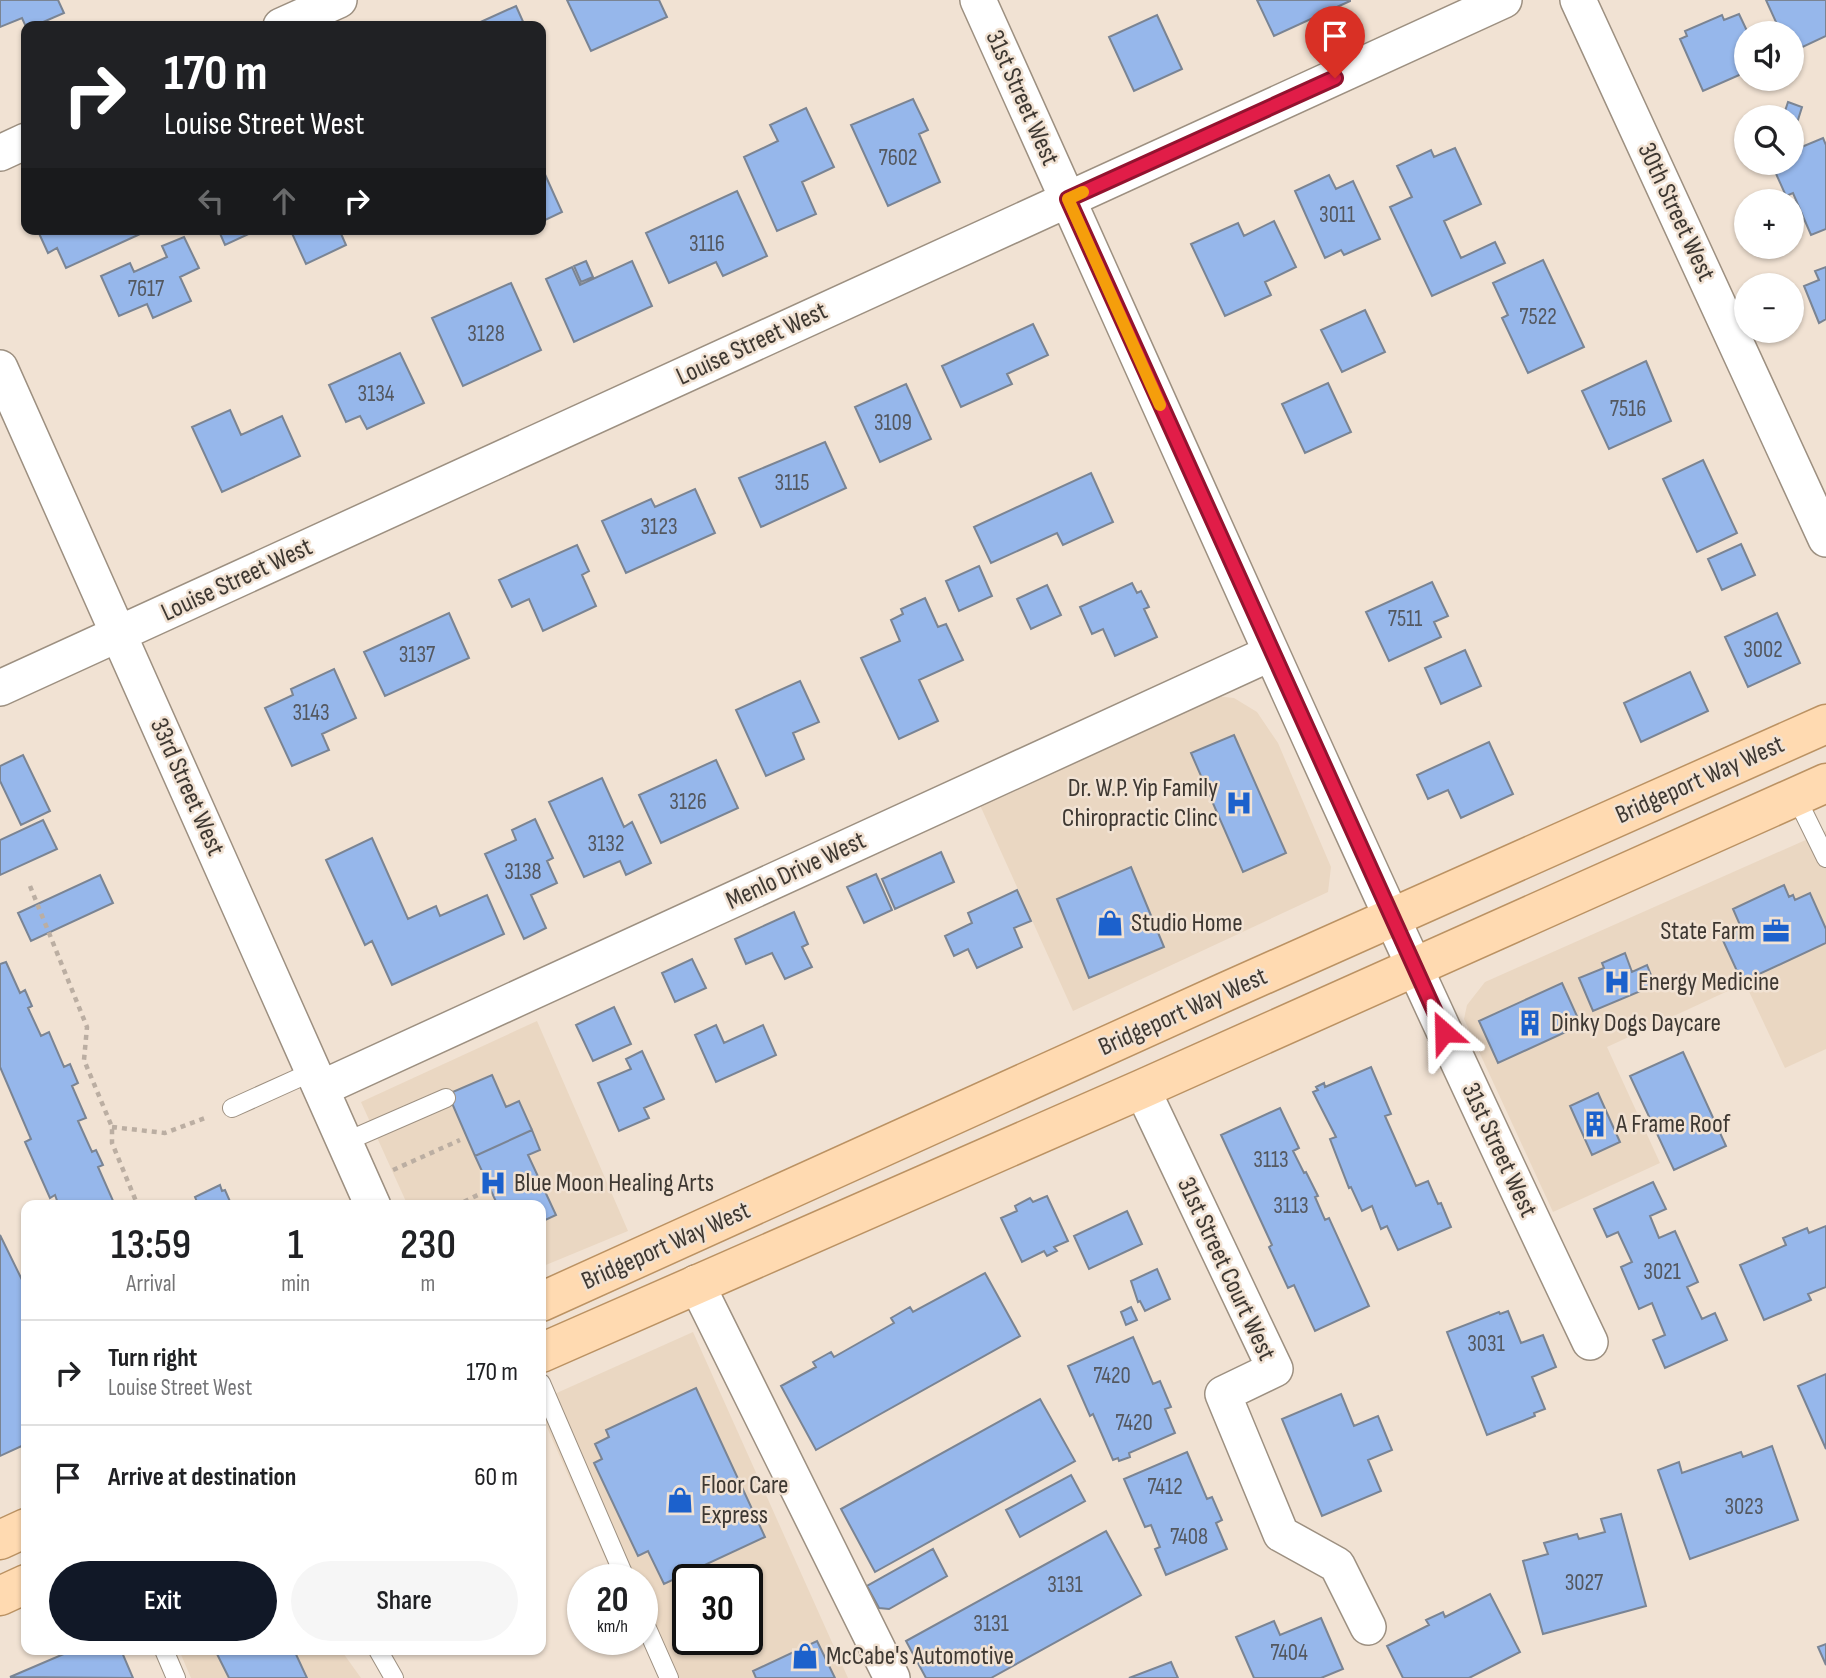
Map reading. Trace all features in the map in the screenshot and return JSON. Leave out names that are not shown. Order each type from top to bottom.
[{"type":"main road","name":"Bridgeport Way West","points":[[546,1301],[1826,724]]},
{"type":"main road","name":"Bridgeport Way West","points":[[546,1351],[1142,1089],[1811,790]]},
{"type":"main road","points":[[0,1540],[21,1530]]},
{"type":"main road","points":[[0,1596],[21,1586]]},
{"type":"street","points":[[292,21],[339,0]]},
{"type":"street","name":"31st Street West","points":[[978,0],[1391,918],[1590,1342]]},
{"type":"street","name":"Louise Street West","points":[[0,688],[1504,0]]},
{"type":"street","name":"30th Street West","points":[[1578,0],[1826,540]]},
{"type":"street","points":[[0,153],[21,143]]},
{"type":"street","name":"33rd Street West","points":[[0,368],[368,1195]]},
{"type":"street","name":"Menlo Drive West","points":[[318,1079],[1271,653]]},
{"type":"street","name":"31st Street Court West","points":[[1142,1089],[1275,1369],[1223,1394],[1281,1534],[1337,1565],[1368,1627]]},
{"type":"street","points":[[696,1283],[892,1678]]},
{"type":"lane","points":[[1811,790],[1826,858]]},
{"type":"lane","points":[[232,1108],[318,1079]]},
{"type":"lane","points":[[345,1142],[446,1098]]},
{"type":"lane","points":[[546,1395],[619,1564]]},
{"type":"lane","points":[[658,1653],[669,1678]]},
{"type":"lane","points":[[166,1655],[176,1678]]},
{"type":"lane","points":[[381,1655],[394,1678]]},
{"type":"path","points":[[30,886],[87,1027],[84,1060],[112,1127],[112,1143],[136,1200]]},
{"type":"path","points":[[112,1127],[165,1133],[232,1108]]},
{"type":"path","points":[[368,1195],[460,1140]]},
{"type":"path","points":[[467,1200],[484,1192]]},
{"type":"shaded area","points":[[1215,696],[1234,698],[1257,712],[1278,743],[1331,867],[1328,892],[1073,1011],[979,803]]},
{"type":"shaded area","points":[[1826,831],[1826,1049],[1785,1068],[1745,983],[1607,1047],[1660,1163],[1553,1212],[1464,1019],[1467,1005],[1485,982]]},
{"type":"shaded area","points":[[537,1021],[628,1231],[546,1265],[546,1200],[405,1200],[361,1102]]},
{"type":"shaded area","points":[[693,1332],[848,1678],[659,1678],[649,1655],[658,1655],[658,1564],[608,1564],[546,1425],[546,1398]]},
{"type":"shaded area","points":[[181,1655],[345,1655],[361,1678],[191,1678]]},
{"type":"building","points":[[0,0],[58,0],[64,13],[46,21],[23,21],[22,18],[0,27]]},
{"type":"building","points":[[567,0],[659,0],[667,17],[591,51]]},
{"type":"building","points":[[1257,0],[1350,0],[1350,1],[1274,36]]},
{"type":"building","points":[[1766,0],[1826,0],[1826,36],[1804,46],[1804,21],[1776,21]]},
{"type":"building","points":[[516,6],[523,21],[483,21]]},
{"type":"building","points":[[1739,14],[1742,21],[1734,21],[1734,77],[1703,91],[1680,39],[1687,36],[1685,31],[1722,15],[1724,20]]},
{"type":"building","points":[[1157,15],[1182,69],[1134,91],[1109,37]]},
{"type":"building","points":[[913,99],[928,130],[919,134],[940,182],[888,206],[851,125]]},
{"type":"building","points":[[806,108],[834,167],[802,182],[816,214],[777,231],[744,157],[778,141],[770,125]]},
{"type":"building","points":[[1823,138],[1826,145],[1826,229],[1811,235],[1804,219],[1804,189],[1783,189],[1777,175],[1804,175],[1804,146]]},
{"type":"building","points":[[1455,148],[1481,204],[1444,221],[1461,258],[1495,242],[1505,263],[1432,296],[1390,207],[1412,197],[1397,166],[1431,150],[1434,157]]},
{"type":"building","points":[[1329,175],[1336,189],[1353,181],[1380,239],[1344,255],[1341,250],[1325,258],[1295,191]]},
{"type":"building","points":[[546,177],[562,212],[546,220]]},
{"type":"building","points":[[737,191],[767,256],[723,276],[716,262],[669,283],[646,233]]},
{"type":"building","points":[[1274,221],[1296,267],[1265,282],[1271,295],[1225,316],[1191,244],[1238,223],[1244,236]]},
{"type":"building","points":[[40,235],[138,235],[66,268],[57,248],[48,253]]},
{"type":"building","points":[[221,235],[247,235],[225,245]]},
{"type":"building","points":[[293,235],[342,235],[346,245],[306,264]]},
{"type":"building","points":[[184,237],[199,268],[180,277],[191,301],[153,318],[147,304],[119,316],[101,276],[130,263],[134,272],[167,257],[162,246]]},
{"type":"building","points":[[1543,260],[1584,347],[1528,373],[1502,318],[1508,315],[1493,283]]},
{"type":"building","points":[[586,261],[593,277],[581,282],[574,266]]},
{"type":"building","points":[[632,261],[652,306],[574,342],[546,279],[572,267],[580,285]]},
{"type":"building","points":[[1826,267],[1826,319],[1819,323],[1804,286],[1819,280],[1815,271]]},
{"type":"building","points":[[511,283],[541,350],[463,386],[432,318]]},
{"type":"building","points":[[1365,310],[1385,352],[1342,372],[1321,330]]},
{"type":"building","points":[[1033,324],[1048,355],[1007,374],[1012,384],[961,407],[942,366]]},
{"type":"building","points":[[400,353],[424,403],[367,429],[360,416],[346,422],[329,385]]},
{"type":"building","points":[[1646,361],[1671,421],[1609,449],[1582,391]]},
{"type":"building","points":[[1328,383],[1351,432],[1305,453],[1282,404]]},
{"type":"building","points":[[906,384],[931,439],[880,462],[855,407]]},
{"type":"building","points":[[230,410],[241,435],[282,416],[300,456],[222,492],[192,427]]},
{"type":"building","points":[[825,442],[846,488],[761,527],[739,478]]},
{"type":"building","points":[[1703,460],[1737,533],[1697,552],[1663,479]]},
{"type":"building","points":[[1091,473],[1113,522],[1063,545],[1057,533],[991,563],[974,527]]},
{"type":"building","points":[[695,489],[715,533],[626,573],[602,521],[651,499],[655,507]]},
{"type":"building","points":[[1741,544],[1755,575],[1722,590],[1708,559]]},
{"type":"building","points":[[577,545],[589,571],[582,575],[596,606],[543,631],[529,599],[512,607],[499,580]]},
{"type":"building","points":[[979,566],[992,596],[959,611],[946,581]]},
{"type":"building","points":[[1432,582],[1448,616],[1434,622],[1441,637],[1389,661],[1366,612]]},
{"type":"building","points":[[1132,583],[1137,593],[1141,591],[1149,607],[1144,609],[1157,637],[1115,656],[1103,629],[1092,634],[1080,607]]},
{"type":"building","points":[[1047,585],[1061,615],[1031,629],[1017,599]]},
{"type":"building","points":[[925,598],[938,627],[946,624],[963,660],[919,680],[938,721],[899,739],[861,658],[900,641],[891,620],[903,614],[901,609]]},
{"type":"building","points":[[449,613],[469,658],[385,696],[364,652]]},
{"type":"building","points":[[1777,613],[1800,663],[1748,687],[1725,637]]},
{"type":"building","points":[[1465,650],[1481,686],[1441,704],[1425,668]]},
{"type":"building","points":[[334,669],[356,718],[322,734],[329,750],[292,766],[265,708],[293,695],[291,689]]},
{"type":"building","points":[[1690,672],[1708,711],[1641,742],[1624,703]]},
{"type":"building","points":[[800,681],[819,722],[793,733],[804,759],[766,776],[736,710]]},
{"type":"building","name":"Dr. W.P. Yip Family Chiropractic Clinc","points":[[1234,735],[1286,853],[1243,872],[1191,753]]},
{"type":"building","points":[[1489,742],[1513,794],[1461,818],[1448,790],[1428,799],[1417,775]]},
{"type":"building","points":[[23,755],[50,811],[21,825],[0,781],[0,766]]},
{"type":"building","points":[[716,760],[738,808],[661,843],[639,795]]},
{"type":"building","points":[[602,778],[624,827],[632,822],[651,863],[626,875],[620,861],[584,877],[549,802]]},
{"type":"building","points":[[535,819],[553,858],[547,861],[557,883],[531,895],[546,928],[524,939],[485,854],[516,840],[512,830]]},
{"type":"building","points":[[43,820],[57,849],[0,875],[0,840]]},
{"type":"building","points":[[372,838],[408,919],[436,906],[440,916],[487,895],[504,934],[392,985],[372,941],[365,945],[326,860]]},
{"type":"building","points":[[941,852],[954,882],[895,909],[882,879]]},
{"type":"building","name":"Studio Home","points":[[1131,867],[1164,947],[1089,978],[1057,899]]},
{"type":"building","points":[[876,874],[892,910],[864,923],[847,887]]},
{"type":"building","points":[[100,875],[113,903],[31,941],[18,913]]},
{"type":"building","name":"State Farm","points":[[1784,885],[1789,897],[1793,895],[1795,900],[1810,893],[1826,929],[1826,943],[1742,982],[1720,934],[1740,925],[1733,909]]},
{"type":"building","points":[[1017,890],[1031,921],[1014,928],[1022,947],[977,968],[968,949],[954,956],[945,936],[972,923],[968,913]]},
{"type":"building","points":[[794,912],[808,944],[802,947],[812,967],[785,979],[772,953],[746,964],[735,939]]},
{"type":"building","name":"Energy Medicine","points":[[1625,953],[1632,972],[1647,965],[1655,985],[1593,1011],[1579,978],[1604,968],[1602,963]]},
{"type":"building","points":[[692,959],[706,988],[675,1002],[662,973]]},
{"type":"building","points":[[6,962],[20,993],[25,990],[32,1006],[28,1008],[41,1036],[49,1032],[64,1067],[70,1064],[78,1083],[72,1086],[86,1118],[78,1121],[92,1152],[96,1150],[103,1165],[98,1167],[113,1200],[57,1200],[55,1195],[50,1198],[25,1142],[31,1139],[0,1067],[0,964]]},
{"type":"building","name":"Dinky Dogs Daycare","points":[[1562,983],[1581,1025],[1498,1063],[1479,1021]]},
{"type":"building","points":[[614,1007],[631,1044],[593,1061],[576,1025]]},
{"type":"building","points":[[716,1025],[724,1043],[763,1025],[776,1055],[716,1082],[695,1035]]},
{"type":"building","points":[[642,1051],[664,1099],[644,1108],[649,1118],[619,1131],[598,1083],[631,1069],[626,1059]]},
{"type":"building","points":[[1683,1052],[1726,1146],[1674,1170],[1630,1076]]},
{"type":"building","points":[[1371,1067],[1391,1114],[1385,1116],[1416,1186],[1428,1181],[1451,1227],[1398,1250],[1387,1226],[1381,1229],[1372,1206],[1362,1211],[1351,1187],[1349,1188],[1330,1139],[1336,1137],[1313,1092],[1324,1083],[1325,1087]]},
{"type":"building","points":[[492,1075],[506,1107],[519,1101],[532,1130],[475,1156],[448,1094]]},
{"type":"building","name":"A Frame Roof","points":[[1598,1093],[1620,1142],[1592,1155],[1570,1106]]},
{"type":"building","points":[[1280,1108],[1299,1148],[1293,1151],[1318,1196],[1315,1197],[1325,1220],[1329,1218],[1369,1306],[1315,1331],[1294,1285],[1288,1288],[1269,1247],[1272,1245],[1221,1135]]},
{"type":"building","points":[[532,1130],[540,1150],[528,1155],[556,1215],[546,1220],[546,1200],[495,1200],[475,1156]]},
{"type":"building","points":[[1653,1182],[1666,1209],[1650,1216],[1659,1238],[1675,1231],[1698,1282],[1687,1287],[1702,1319],[1715,1313],[1727,1340],[1665,1368],[1653,1340],[1665,1335],[1652,1303],[1639,1309],[1621,1267],[1632,1262],[1618,1232],[1607,1237],[1594,1209]]},
{"type":"building","points":[[220,1185],[229,1200],[196,1200],[195,1197]]},
{"type":"building","points":[[1047,1196],[1068,1241],[1054,1247],[1057,1251],[1047,1256],[1044,1251],[1022,1262],[1001,1218],[1017,1211],[1015,1206],[1030,1198],[1033,1202]]},
{"type":"building","points":[[1127,1211],[1142,1244],[1089,1269],[1074,1236]]},
{"type":"building","points":[[1826,1226],[1826,1287],[1808,1294],[1811,1300],[1764,1320],[1740,1265],[1786,1245],[1783,1238],[1807,1228],[1809,1233]]},
{"type":"building","points":[[0,1235],[21,1278],[21,1446],[0,1456]]},
{"type":"building","points":[[1157,1269],[1170,1299],[1145,1311],[1140,1301],[1138,1302],[1131,1281]]},
{"type":"building","points":[[985,1273],[1020,1336],[816,1450],[781,1386],[816,1367],[813,1362],[831,1352],[834,1357],[894,1323],[891,1318],[910,1307],[913,1312]]},
{"type":"building","points":[[1131,1307],[1137,1320],[1126,1325],[1121,1312]]},
{"type":"building","points":[[1508,1311],[1521,1343],[1543,1335],[1556,1367],[1532,1377],[1545,1409],[1534,1413],[1535,1416],[1487,1435],[1447,1332]]},
{"type":"building","points":[[1133,1337],[1153,1384],[1160,1381],[1171,1407],[1165,1409],[1175,1433],[1129,1453],[1130,1457],[1119,1461],[1118,1458],[1113,1460],[1068,1366]]},
{"type":"building","points":[[1826,1374],[1826,1449],[1798,1386]]},
{"type":"building","name":"Floor Care Express","points":[[696,1388],[765,1537],[707,1564],[672,1564],[672,1580],[664,1584],[658,1572],[658,1564],[654,1564],[648,1551],[638,1556],[594,1463],[602,1459],[595,1444],[609,1437],[606,1430]]},
{"type":"building","points":[[1341,1394],[1354,1426],[1378,1416],[1392,1450],[1368,1460],[1381,1491],[1322,1516],[1282,1419]]},
{"type":"building","points":[[1040,1399],[1075,1461],[875,1572],[841,1509]]},
{"type":"building","points":[[1772,1446],[1798,1520],[1690,1559],[1658,1470],[1679,1462],[1682,1473],[1741,1452],[1743,1457]]},
{"type":"building","points":[[1187,1452],[1207,1499],[1212,1497],[1222,1520],[1216,1523],[1227,1549],[1166,1575],[1155,1549],[1160,1547],[1151,1525],[1145,1527],[1124,1479]]},
{"type":"building","points":[[1071,1475],[1085,1501],[1020,1537],[1006,1510]]},
{"type":"building","points":[[1621,1514],[1646,1606],[1543,1634],[1523,1561],[1548,1554],[1544,1543],[1577,1534],[1579,1539],[1605,1532],[1601,1519]]},
{"type":"building","points":[[1106,1531],[1141,1595],[991,1678],[926,1678],[906,1641]]},
{"type":"building","points":[[933,1549],[947,1576],[889,1609],[879,1608],[867,1586]]},
{"type":"building","points":[[1490,1594],[1520,1652],[1469,1678],[1403,1678],[1387,1646],[1429,1625],[1426,1620],[1443,1612],[1445,1617]]},
{"type":"building","points":[[1321,1618],[1343,1669],[1321,1678],[1254,1678],[1236,1637],[1274,1621],[1280,1635]]},
{"type":"building","name":"McCabe's Automotive","points":[[817,1641],[835,1678],[756,1678],[753,1671]]},
{"type":"building","points":[[1826,1644],[1826,1665],[1818,1647]]},
{"type":"building","points":[[61,1655],[123,1655],[133,1678],[10,1677]]},
{"type":"building","points":[[218,1655],[296,1655],[307,1678],[229,1678]]},
{"type":"building","points":[[1171,1662],[1178,1678],[1129,1678]]},
{"type":"slow traffic","points":[[1083,192],[1068,199],[1160,405]]},
{"type":"place","name":"Dr. W.P. Yip Family Chiropractic Clinc","points":[[1239,803]]},
{"type":"place","name":"Studio Home","points":[[1110,923]]},
{"type":"place","name":"State Farm","points":[[1776,931]]},
{"type":"place","name":"Energy Medicine","points":[[1617,982]]},
{"type":"place","name":"Dinky Dogs Daycare","points":[[1530,1023]]},
{"type":"place","name":"A Frame Roof","points":[[1595,1124]]},
{"type":"place","name":"Blue Moon Healing Arts","points":[[493,1183]]},
{"type":"place","name":"Floor Care Express","points":[[680,1500]]},
{"type":"place","name":"McCabe's Automotive","points":[[805,1656]]},
{"type":"route","points":[[1335,78],[1068,199],[1444,1032]]}]
